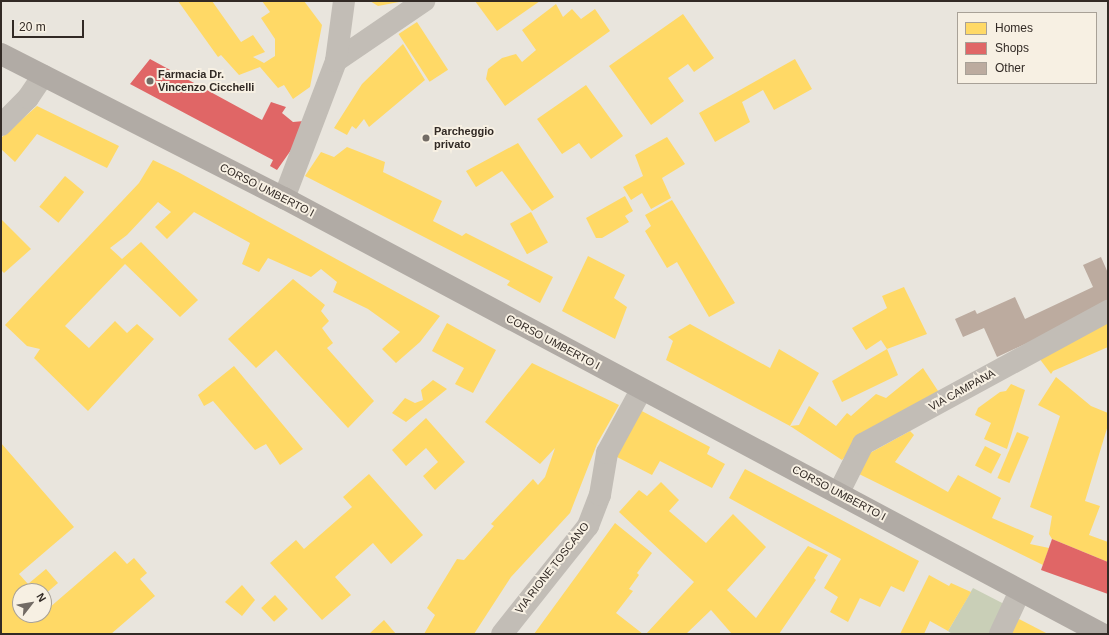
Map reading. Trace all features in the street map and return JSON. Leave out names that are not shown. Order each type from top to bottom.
[{"type":"main road","name":"CORSO UMBERTO I","points":[[1,54],[284,198],[641,390],[839,492],[1102,634]]},
{"type":"street","points":[[284,198],[336,61],[343,11],[327,1]]},
{"type":"street","points":[[336,61],[424,1]]},
{"type":"street","points":[[1,125],[28,98],[43,76]]},
{"type":"street","name":"VIA CAMPANA","points":[[839,492],[863,444],[1108,311]]},
{"type":"street","name":"VIA RIONE TOSCANO","points":[[502,634],[588,526],[600,495],[607,454],[641,390]]},
{"type":"street","points":[[1000,634],[1020,591]]},
{"type":"green space","points":[[973,588],[1008,606],[994,634],[952,634],[948,631]]},
{"type":"building: Homes","points":[[178,1],[212,1],[241,42],[253,35],[265,52],[253,57],[264,63],[275,56],[275,39],[261,18],[270,12],[262,1],[304,1],[322,25],[310,87],[293,99],[284,85],[278,88],[260,67],[239,75],[221,55],[218,57]]},
{"type":"building: Homes","points":[[370,1],[399,1],[399,2],[378,6]]},
{"type":"building: Homes","points":[[475,1],[540,1],[497,31]]},
{"type":"building: Homes","points":[[556,4],[563,17],[572,9],[581,19],[595,9],[610,31],[505,106],[486,79],[488,69],[502,58],[516,54],[522,62],[536,50],[522,30]]},
{"type":"building: Homes","points":[[683,14],[714,58],[694,72],[688,64],[668,78],[684,101],[651,125],[609,66]]},
{"type":"building: Homes","points":[[417,22],[448,70],[430,82],[399,34]]},
{"type":"building: Homes","points":[[403,44],[425,80],[369,127],[364,119],[356,129],[352,126],[347,135],[334,128],[362,84]]},
{"type":"building: Homes","points":[[795,59],[812,89],[774,110],[763,90],[742,102],[750,122],[715,142],[699,113]]},
{"type":"building: Homes","points":[[586,85],[623,136],[591,159],[579,143],[562,154],[537,119]]},
{"type":"building: Homes","points":[[37,106],[119,146],[107,168],[37,134],[15,162],[1,149],[1,138]]},
{"type":"building: Homes","points":[[667,137],[685,164],[662,178],[671,198],[651,209],[642,193],[631,200],[623,187],[643,176],[635,155]]},
{"type":"building: Homes","points":[[518,143],[554,197],[532,211],[502,171],[476,187],[466,171]]},
{"type":"building: Homes","points":[[347,147],[385,162],[383,172],[442,201],[433,221],[462,236],[466,233],[553,277],[540,303],[507,285],[510,281],[305,176],[321,152],[334,157]]},
{"type":"building: Homes","points":[[153,160],[178,172],[440,316],[420,342],[396,363],[382,349],[400,332],[368,309],[333,292],[337,282],[321,269],[311,277],[268,258],[259,272],[242,264],[250,243],[194,212],[167,239],[155,227],[171,212],[158,202],[127,235],[110,248],[122,259],[141,242],[198,300],[180,317],[125,264],[65,326],[89,348],[115,321],[127,333],[137,324],[154,339],[88,411],[34,358],[40,349],[27,346],[5,325],[139,183]]},
{"type":"building: Homes","points":[[65,176],[84,192],[58,223],[39,207]]},
{"type":"building: Homes","points":[[625,196],[633,211],[625,216],[629,222],[602,238],[596,238],[586,218]]},
{"type":"building: Homes","points":[[672,200],[735,303],[709,317],[677,262],[667,268],[645,231],[651,226],[645,215]]},
{"type":"building: Homes","points":[[531,212],[548,243],[527,254],[510,224]]},
{"type":"building: Homes","points":[[1,219],[31,249],[4,273],[1,270]]},
{"type":"building: Homes","points":[[588,256],[625,275],[614,298],[627,307],[615,339],[562,311]]},
{"type":"building: Homes","points":[[293,279],[325,305],[321,311],[329,321],[322,328],[333,343],[327,348],[374,401],[348,428],[276,350],[256,368],[228,339]]},
{"type":"building: Homes","points":[[904,287],[927,334],[887,349],[881,340],[866,350],[852,328],[887,308],[882,296]]},
{"type":"building: Homes","points":[[1108,320],[1108,347],[1053,371],[1051,374],[1036,354]]},
{"type":"building: Homes","points":[[447,323],[496,350],[473,393],[455,384],[464,368],[432,351]]},
{"type":"building: Homes","points":[[690,324],[770,368],[779,349],[819,373],[790,426],[666,360],[673,341],[668,337]]},
{"type":"building: Homes","points":[[887,349],[898,375],[842,402],[832,381]]},
{"type":"building: Homes","points":[[532,363],[619,405],[597,444],[570,513],[511,577],[474,634],[424,634],[435,615],[427,608],[457,559],[464,560],[494,526],[491,524],[533,479],[538,485],[545,477],[555,448],[540,464],[485,422]]},
{"type":"building: Homes","points":[[234,366],[303,449],[280,465],[266,444],[255,450],[213,401],[204,406],[198,395]]},
{"type":"building: Homes","points":[[923,368],[940,394],[869,430],[842,460],[790,426],[799,425],[809,406],[836,426],[847,413],[851,416],[876,394],[886,398]]},
{"type":"building: Homes","points":[[1056,377],[1091,406],[1108,413],[1108,425],[1085,501],[1100,506],[1089,535],[1108,542],[1108,562],[1052,539],[1049,534],[1052,516],[1030,507],[1060,416],[1038,405]]},
{"type":"building: Homes","points":[[433,380],[447,389],[406,422],[392,413],[405,398],[415,403],[423,400],[421,390]]},
{"type":"building: Homes","points":[[1011,384],[1025,390],[1007,449],[984,439],[991,423],[975,415],[978,408],[1000,392],[1006,391]]},
{"type":"building: Homes","points":[[638,409],[710,447],[707,454],[725,464],[712,488],[660,461],[652,475],[615,456]]},
{"type":"building: Homes","points":[[426,418],[465,462],[435,490],[423,476],[438,462],[426,448],[406,466],[392,450]]},
{"type":"building: Homes","points":[[910,431],[914,435],[895,462],[948,492],[958,475],[1001,498],[992,518],[1034,536],[1030,544],[1049,548],[1043,565],[857,473],[870,453]]},
{"type":"building: Homes","points":[[1017,432],[1029,437],[1009,483],[997,478]]},
{"type":"building: Homes","points":[[1,443],[74,527],[19,574],[27,583],[12,583],[12,623],[52,623],[52,605],[115,551],[127,564],[134,558],[147,573],[140,579],[155,596],[111,634],[1,633]]},
{"type":"building: Homes","points":[[985,446],[1001,454],[991,474],[975,466]]},
{"type":"building: Homes","points":[[745,469],[919,561],[904,592],[891,586],[880,607],[860,598],[848,622],[830,612],[838,597],[824,588],[841,559],[729,498]]},
{"type":"building: Homes","points":[[369,474],[423,535],[391,564],[373,543],[335,577],[351,595],[322,620],[270,563],[296,540],[304,549],[352,507],[343,497]]},
{"type":"building: Homes","points":[[661,482],[679,500],[669,511],[706,543],[733,514],[766,547],[727,590],[756,618],[808,546],[828,555],[814,578],[816,580],[779,634],[732,634],[711,610],[686,634],[646,634],[694,582],[619,512],[639,490],[647,496]]},
{"type":"building: Homes","points":[[615,523],[652,553],[637,573],[639,575],[629,589],[633,591],[616,613],[643,634],[534,634]]},
{"type":"building: Homes","points":[[46,569],[58,583],[52,588],[52,583],[29,583]]},
{"type":"building: Homes","points":[[929,575],[949,586],[951,583],[971,592],[948,631],[930,621],[924,634],[900,634]]},
{"type":"building: Homes","points":[[242,585],[255,600],[242,616],[225,602]]},
{"type":"building: Homes","points":[[275,595],[288,609],[274,622],[261,608]]},
{"type":"building: Homes","points":[[1019,619],[1048,634],[1010,634]]},
{"type":"building: Homes","points":[[384,620],[396,634],[369,634]]},
{"type":"building: Shops","points":[[150,59],[262,120],[271,102],[286,107],[282,113],[293,122],[304,121],[296,143],[277,170],[270,166],[273,160],[130,84]]},
{"type":"building: Shops","points":[[1052,539],[1108,562],[1108,594],[1041,570]]},
{"type":"building: Other","points":[[1101,257],[1108,273],[1108,306],[997,357],[984,328],[963,337],[955,319],[975,310],[977,314],[1015,297],[1025,319],[1093,287],[1083,265]]},
{"type":"place","name":"Farmacia Dr. Vincenzo Cicchelli","points":[[150,81]]},
{"type":"place","name":"Parcheggio privato","points":[[426,138]]}]
